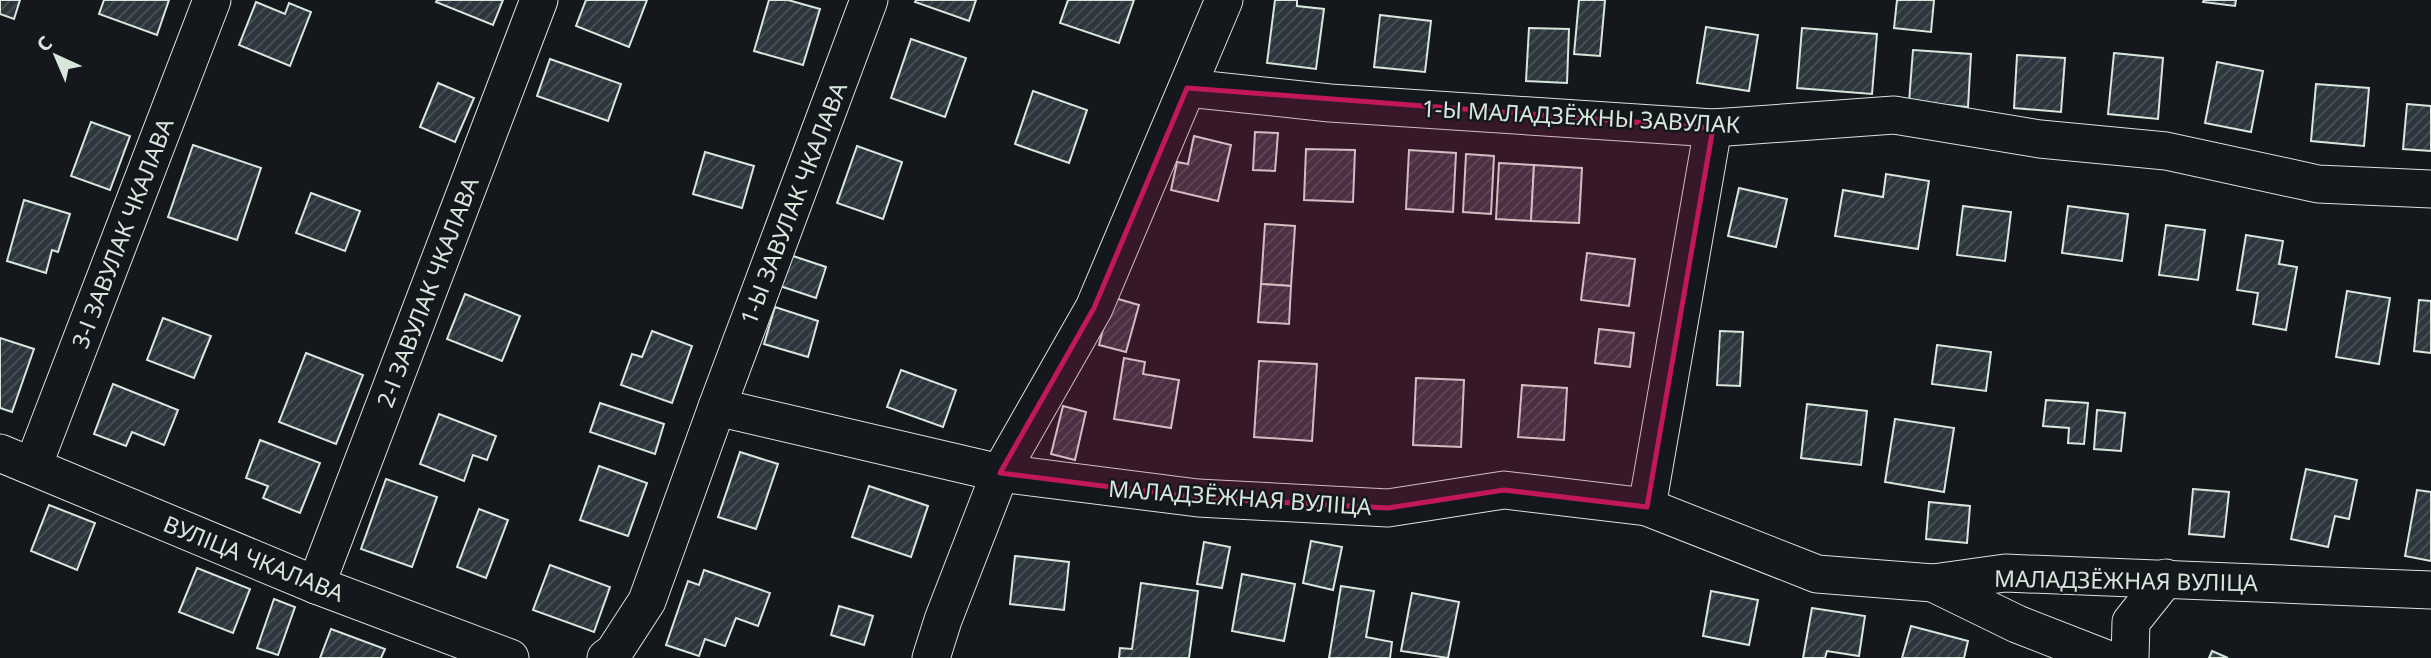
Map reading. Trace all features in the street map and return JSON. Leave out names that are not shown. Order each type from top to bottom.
[{"type":"street","name":"3-І ЗАВУЛАК ЧКАЛАВА","points":[[16,460],[212,0]]},
{"type":"street","name":"2-І ЗАВУЛАК ЧКАЛАВА","points":[[316,585],[539,0]]},
{"type":"street","name":"1-Ы ЗАВУЛАК ЧКАЛАВА","points":[[717,407],[869,0]]},
{"type":"street","points":[[931,658],[943,620],[1000,474],[1094,308],[1224,0]]},
{"type":"street","name":"1-Ы МАЛАДЗЁЖНЫ ЗАВУЛАК","points":[[1187,88],[1330,103],[1713,128],[1895,115],[2040,139],[2166,151],[2318,184],[2431,189]]},
{"type":"street","points":[[1647,507],[1713,128]]},
{"type":"street","name":"МАЛАДЗЁЖНАЯ ВУЛІЦА","points":[[717,407],[1000,474],[1198,498],[1388,508],[1503,490],[1647,507],[1817,575],[1933,583],[2005,573],[2431,590]]},
{"type":"street","points":[[606,658],[614,653],[647,601],[717,407]]},
{"type":"street","name":"ВУЛІЦА ЧКАЛАВА","points":[[16,460],[316,585],[510,658]]},
{"type":"street","points":[[2130,658],[2131,622],[2166,579]]},
{"type":"street","points":[[1933,583],[2017,624],[2104,658]]},
{"type":"highlighted area","points":[[1187,88],[1713,128],[1647,507],[1504,490],[1388,508],[1198,498],[1000,473],[1094,308]]},
{"type":"building","points":[[0,0],[20,0],[14,19],[0,14]]},
{"type":"building","points":[[104,0],[169,0],[157,35],[99,14]]},
{"type":"building","points":[[503,0],[493,25],[436,2]]},
{"type":"building","points":[[586,0],[647,0],[629,47],[576,26]]},
{"type":"building","points":[[769,0],[788,0],[820,9],[803,65],[754,51]]},
{"type":"building","points":[[976,0],[969,21],[915,2]]},
{"type":"building","points":[[1068,0],[1134,0],[1119,43],[1060,23]]},
{"type":"building","points":[[1275,0],[1297,0],[1297,6],[1324,9],[1316,69],[1267,63]]},
{"type":"building","points":[[1579,0],[1605,0],[1600,56],[1574,54]]},
{"type":"building","points":[[1897,0],[1934,0],[1931,32],[1894,28]]},
{"type":"building","points":[[2236,0],[2235,6],[2203,2]]},
{"type":"building","points":[[256,2],[285,14],[289,3],[311,12],[290,66],[239,45]]},
{"type":"building","points":[[1380,15],[1431,21],[1425,72],[1374,67]]},
{"type":"building","points":[[1706,27],[1758,35],[1749,91],[1697,83]]},
{"type":"building","points":[[1529,28],[1569,29],[1567,83],[1526,81]]},
{"type":"building","points":[[1802,28],[1877,34],[1872,94],[1797,88]]},
{"type":"building","points":[[911,39],[966,58],[945,117],[891,98]]},
{"type":"building","points":[[1913,50],[1971,54],[1968,107],[1909,102]]},
{"type":"building","points":[[2114,53],[2163,58],[2158,119],[2108,114]]},
{"type":"building","points":[[2017,55],[2065,58],[2061,112],[2014,108]]},
{"type":"building","points":[[550,59],[621,84],[608,121],[537,96]]},
{"type":"building","points":[[2217,62],[2263,71],[2251,132],[2205,123]]},
{"type":"building","points":[[438,83],[474,98],[455,142],[420,127]]},
{"type":"building","points":[[2316,84],[2369,88],[2364,146],[2311,141]]},
{"type":"building","points":[[1033,91],[1087,110],[1069,163],[1015,144]]},
{"type":"building","points":[[2407,104],[2431,106],[2431,151],[2403,149]]},
{"type":"building","points":[[91,122],[130,136],[110,190],[71,176]]},
{"type":"building","points":[[1255,132],[1278,133],[1275,171],[1253,170]]},
{"type":"building","points":[[1194,136],[1231,145],[1218,201],[1171,190],[1177,162],[1188,164]]},
{"type":"building","points":[[193,145],[261,168],[237,240],[168,217]]},
{"type":"building","points":[[857,146],[902,162],[883,219],[837,203]]},
{"type":"building","points":[[1306,149],[1355,150],[1353,202],[1304,200]]},
{"type":"building","points":[[1409,150],[1456,153],[1453,212],[1406,209]]},
{"type":"building","points":[[705,152],[754,166],[742,208],[693,194]]},
{"type":"building","points":[[1466,154],[1494,156],[1491,214],[1463,212]]},
{"type":"building","points":[[1499,163],[1534,165],[1531,221],[1496,219]]},
{"type":"building","points":[[1534,165],[1582,168],[1579,223],[1531,221]]},
{"type":"building","points":[[1886,174],[1929,181],[1918,249],[1835,236],[1843,190],[1883,197]]},
{"type":"building","points":[[1739,188],[1787,199],[1776,247],[1728,236]]},
{"type":"building","points":[[311,193],[360,211],[345,251],[296,233]]},
{"type":"building","points":[[24,200],[70,214],[58,252],[52,250],[46,273],[7,261]]},
{"type":"building","points":[[1963,206],[2011,212],[2005,261],[1957,255]]},
{"type":"building","points":[[2068,206],[2128,214],[2122,261],[2062,253]]},
{"type":"building","points":[[1265,224],[1295,226],[1291,286],[1261,284]]},
{"type":"building","points":[[2166,225],[2205,230],[2198,280],[2159,275]]},
{"type":"building","points":[[2246,235],[2283,241],[2279,264],[2297,267],[2286,330],[2253,324],[2258,293],[2237,290]]},
{"type":"building","points":[[1587,253],[1635,259],[1629,306],[1581,300]]},
{"type":"building","points":[[790,255],[826,267],[816,298],[780,286]]},
{"type":"building","points":[[1261,284],[1291,286],[1289,324],[1258,322]]},
{"type":"building","points":[[2347,291],[2390,298],[2379,364],[2336,357]]},
{"type":"building","points":[[465,294],[520,316],[502,361],[447,339]]},
{"type":"building","points":[[1111,297],[1139,305],[1126,352],[1099,345]]},
{"type":"building","points":[[2419,300],[2431,301],[2431,353],[2414,351]]},
{"type":"building","points":[[775,307],[818,321],[808,357],[764,344]]},
{"type":"building","points":[[163,318],[211,336],[194,378],[147,360]]},
{"type":"building","points":[[1599,329],[1634,333],[1630,367],[1595,363]]},
{"type":"building","points":[[652,331],[692,346],[672,403],[621,385],[632,354],[642,357]]},
{"type":"building","points":[[1720,331],[1743,332],[1740,386],[1717,385]]},
{"type":"building","points":[[0,338],[34,349],[12,412],[0,408]]},
{"type":"building","points":[[1937,345],[1991,352],[1986,391],[1932,384]]},
{"type":"building","points":[[306,353],[363,375],[336,444],[279,422]]},
{"type":"building","points":[[1124,358],[1145,362],[1143,374],[1179,380],[1171,428],[1114,419]]},
{"type":"building","points":[[1259,361],[1317,364],[1312,441],[1254,437]]},
{"type":"building","points":[[901,370],[956,390],[943,427],[887,407]]},
{"type":"building","points":[[1416,378],[1464,380],[1461,447],[1413,445]]},
{"type":"building","points":[[113,384],[178,410],[164,445],[132,432],[126,446],[94,434]]},
{"type":"building","points":[[1522,385],[1567,388],[1564,440],[1518,437]]},
{"type":"building","points":[[2046,400],[2088,403],[2084,444],[2068,443],[2069,428],[2043,426]]},
{"type":"building","points":[[600,403],[664,424],[655,454],[590,432]]},
{"type":"building","points":[[1807,404],[1867,411],[1861,465],[1801,458]]},
{"type":"building","points":[[1063,406],[1086,412],[1075,460],[1051,454]]},
{"type":"building","points":[[2097,410],[2125,413],[2121,451],[2094,449]]},
{"type":"building","points":[[439,414],[496,436],[487,460],[473,455],[464,481],[420,464]]},
{"type":"building","points":[[1895,419],[1954,428],[1944,492],[1885,482]]},
{"type":"building","points":[[260,440],[320,463],[300,513],[263,498],[268,486],[246,478]]},
{"type":"building","points":[[740,452],[778,464],[756,529],[718,517]]},
{"type":"building","points":[[599,466],[647,483],[628,536],[580,520]]},
{"type":"building","points":[[2306,469],[2357,480],[2349,519],[2335,516],[2328,547],[2291,539]]},
{"type":"building","points":[[386,479],[437,497],[412,567],[361,549]]},
{"type":"building","points":[[869,486],[928,506],[911,557],[852,537]]},
{"type":"building","points":[[2193,489],[2229,492],[2224,537],[2189,534]]},
{"type":"building","points":[[2417,490],[2431,492],[2431,561],[2405,556]]},
{"type":"building","points":[[1929,502],[1970,506],[1967,543],[1926,539]]},
{"type":"building","points":[[49,505],[95,523],[77,570],[31,551]]},
{"type":"building","points":[[479,509],[508,520],[486,578],[457,567]]},
{"type":"building","points":[[1311,541],[1342,547],[1333,590],[1303,583]]},
{"type":"building","points":[[1204,542],[1230,547],[1222,588],[1197,584]]},
{"type":"building","points":[[1015,556],[1069,562],[1064,610],[1010,604]]},
{"type":"building","points":[[550,565],[610,587],[594,632],[533,610]]},
{"type":"building","points":[[197,568],[250,589],[233,633],[179,612]]},
{"type":"building","points":[[704,570],[770,593],[758,626],[736,618],[725,646],[705,639],[699,656],[666,645],[688,581],[699,585]]},
{"type":"building","points":[[1242,574],[1295,584],[1284,641],[1232,631]]},
{"type":"building","points":[[1141,583],[1198,591],[1189,658],[1119,658],[1120,648],[1132,649]]},
{"type":"building","points":[[1341,586],[1374,591],[1366,637],[1392,642],[1390,658],[1329,658]]},
{"type":"building","points":[[1711,591],[1758,600],[1749,645],[1703,636]]},
{"type":"building","points":[[1412,593],[1459,602],[1448,658],[1401,651]]},
{"type":"building","points":[[274,599],[295,607],[278,655],[257,648]]},
{"type":"building","points":[[839,606],[873,616],[864,645],[831,635]]},
{"type":"building","points":[[1812,608],[1865,616],[1859,656],[1827,651],[1825,658],[1803,658]]},
{"type":"building","points":[[1911,626],[1968,641],[1964,658],[1902,658]]},
{"type":"building","points":[[331,629],[385,649],[381,658],[320,658]]},
{"type":"building","points":[[2212,651],[2228,658],[2209,658]]}]
